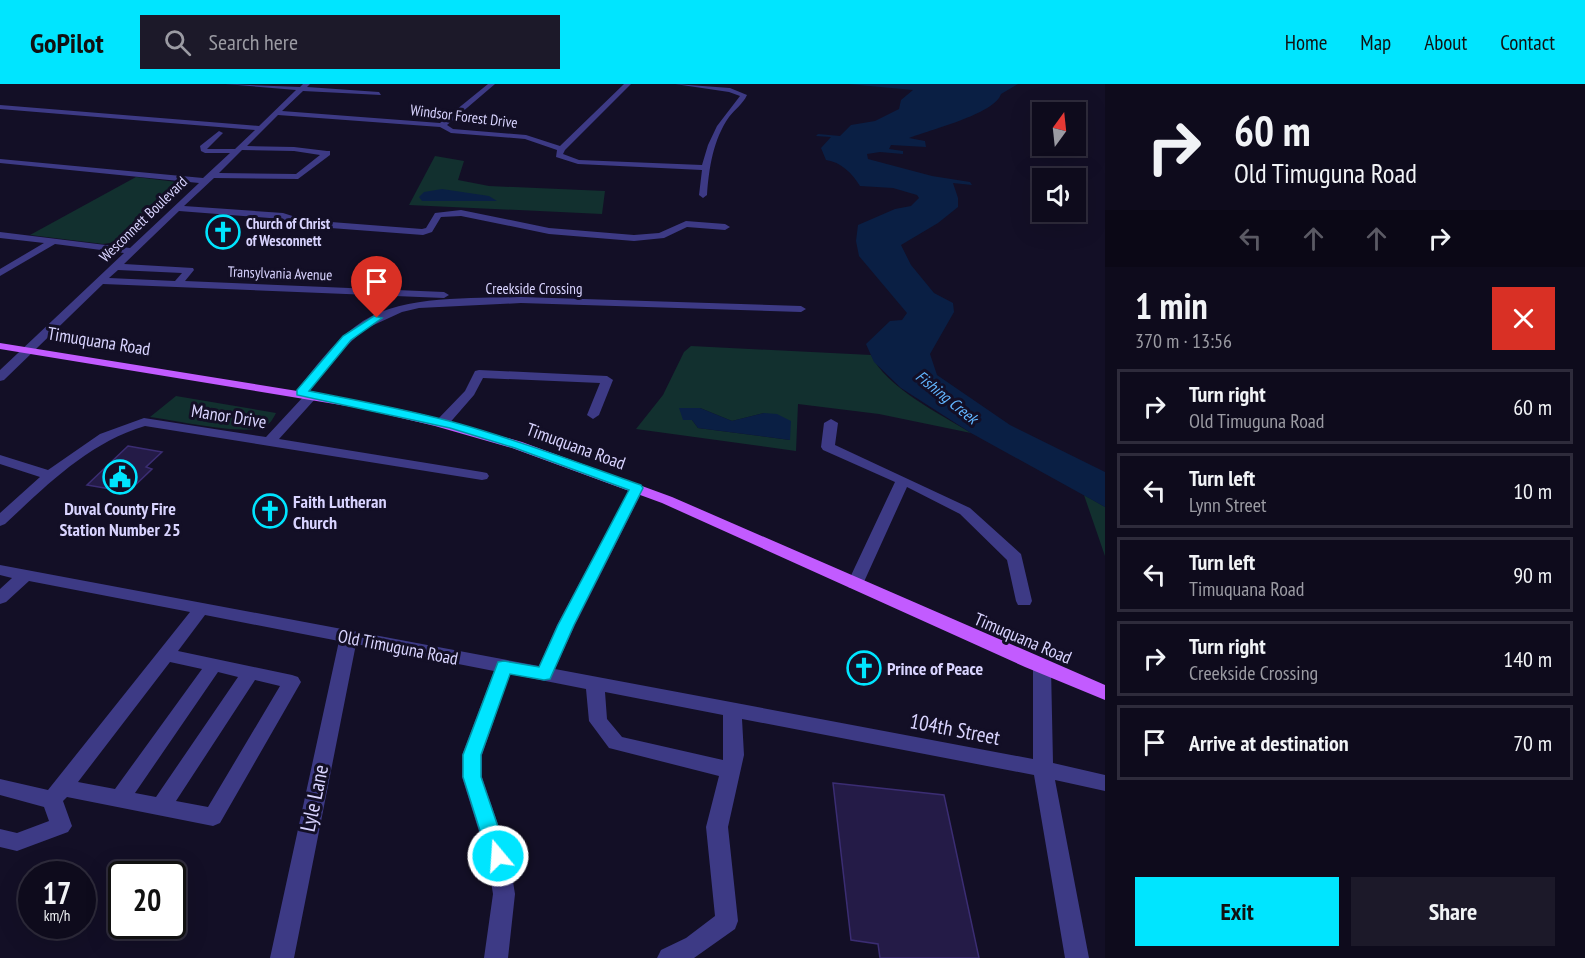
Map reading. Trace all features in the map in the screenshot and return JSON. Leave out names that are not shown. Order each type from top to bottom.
[{"type":"main road","name":"Timuquana Road","points":[[0,346],[307,394],[442,423],[519,445],[724,523],[1042,668],[1105,693]]},
{"type":"street","points":[[228,84],[379,94]]},
{"type":"street","name":"Wesconnett Boulevard","points":[[0,377],[307,84]]},
{"type":"street","points":[[442,125],[492,84]]},
{"type":"street","points":[[561,149],[628,84]]},
{"type":"street","points":[[678,84],[741,93],[744,98],[727,115],[712,139],[705,168],[703,195]]},
{"type":"street","points":[[0,107],[262,128]]},
{"type":"street","name":"Windsor Forest Drive","points":[[278,113],[442,125],[451,131],[526,137],[561,149],[559,155],[561,157],[578,162],[705,168]]},
{"type":"street","points":[[0,161],[207,178],[298,177],[327,153],[294,149],[205,151],[202,148],[219,133]]},
{"type":"street","points":[[176,208],[283,216],[304,223],[423,232],[429,230],[438,215],[447,213],[481,216],[559,232],[634,238],[661,236],[686,224],[724,227]]},
{"type":"street","points":[[0,235],[132,250]]},
{"type":"street","points":[[0,273],[54,241]]},
{"type":"street","points":[[116,267],[189,270],[178,284]]},
{"type":"street","name":"Transylvania Avenue","points":[[102,280],[456,295]]},
{"type":"street","name":"Creekside Crossing","points":[[270,441],[307,394],[339,347],[361,327],[398,310],[419,305],[521,300],[801,309]]},
{"type":"street","points":[[442,423],[470,392],[479,374],[608,380],[593,415]]},
{"type":"street","name":"Manor Drive","points":[[0,521],[51,476],[116,432],[144,422],[482,476]]},
{"type":"street","points":[[831,423],[828,447],[903,480],[965,511],[1016,558],[1023,601]]},
{"type":"street","points":[[0,459],[51,476]]},
{"type":"street","points":[[855,584],[903,480]]},
{"type":"street","points":[[544,674],[566,625],[637,488]]},
{"type":"street","name":"Old Timuguna Road","points":[[0,570],[796,723]]},
{"type":"street","points":[[0,598],[24,575]]},
{"type":"street","points":[[0,838],[17,842],[61,826],[57,793],[201,609]]},
{"type":"street","name":"Lyle Lane","points":[[282,958],[349,638]]},
{"type":"street","points":[[0,787],[119,799],[213,817],[292,682],[164,654]]},
{"type":"street","points":[[119,799],[214,665]]},
{"type":"street","points":[[496,958],[504,894],[498,856],[472,777],[472,755],[504,667]]},
{"type":"street","points":[[1042,668],[1043,769],[1077,958]]},
{"type":"street","points":[[161,807],[250,673]]},
{"type":"street","points":[[595,684],[598,721],[615,743],[730,770]]},
{"type":"street","points":[[669,958],[694,946],[727,921],[717,827],[734,755],[732,710]]},
{"type":"street","name":"104th Street","points":[[796,723],[1043,769],[1105,783]]},
{"type":"green space","points":[[435,156],[464,161],[458,180],[489,186],[605,191],[602,214],[409,205]]},
{"type":"green space","points":[[136,177],[185,183],[123,241],[103,244],[30,235]]},
{"type":"green space","points":[[691,346],[871,355],[878,367],[901,389],[971,433],[879,414],[798,404],[796,451],[636,429],[663,395],[684,352]],"holes":[[[700,408],[732,421],[764,413],[790,440],[698,428],[692,420]]]},
{"type":"green space","points":[[176,396],[276,413],[264,427],[242,430],[150,417]]},
{"type":"green space","points":[[1084,495],[1105,507],[1105,556]]},
{"type":"water","name":"Fishing Creek","points":[[848,84],[1018,84],[1001,94],[996,101],[975,115],[909,138],[925,141],[926,147],[891,145],[889,149],[903,151],[903,154],[880,152],[867,154],[868,159],[932,176],[970,182],[972,185],[953,183],[958,198],[958,207],[938,223],[901,245],[911,265],[934,293],[953,303],[954,312],[930,354],[937,375],[1010,425],[1105,472],[1105,507],[971,433],[901,388],[874,362],[866,344],[890,321],[902,320],[907,313],[859,256],[856,241],[858,225],[895,209],[911,206],[919,198],[917,195],[893,188],[860,186],[846,169],[826,160],[821,148],[831,137],[816,136],[818,134],[840,136],[851,125],[875,121],[899,109],[901,100],[913,90]]},
{"type":"water","points":[[442,189],[489,196],[497,201],[422,201],[419,197],[424,192]]},
{"type":"water","points":[[679,408],[700,408],[732,421],[764,413],[777,414],[791,421],[790,440],[698,428],[692,420],[683,420]]},
{"type":"building","name":"Duval County Fire Station Number 25","points":[[128,446],[162,452],[146,467],[152,469],[128,492],[87,485]]},
{"type":"building","points":[[833,783],[944,795],[979,958],[880,958],[878,944],[851,940]]},
{"type":"place","name":"Church of Christ of Wesconnett","points":[[223,232]]},
{"type":"place","name":"Duval County Fire Station Number 25","points":[[120,477]]},
{"type":"place","name":"Faith Lutheran Church","points":[[270,511]]},
{"type":"place","name":"Prince of Peace","points":[[864,668]]},
{"type":"route","points":[[377,318],[347,338],[301,393],[454,426],[519,445],[637,488],[566,625],[544,674],[504,667],[472,755],[472,777],[498,856]]}]
